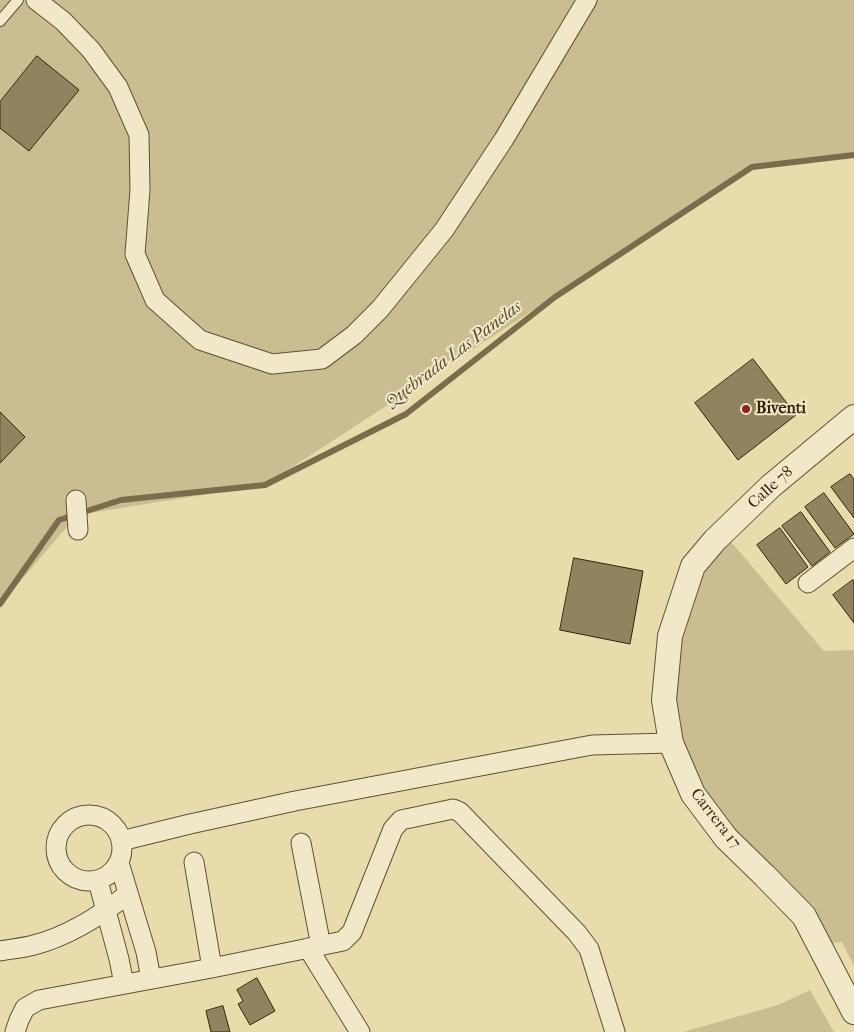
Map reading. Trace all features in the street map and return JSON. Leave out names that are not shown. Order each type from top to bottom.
[{"type":"street","points":[[36,0],[63,21],[91,50],[118,87],[139,135],[140,190],[135,254],[156,300],[200,340],[272,364],[322,359],[354,335],[380,309],[444,230],[504,139],[588,0]]},
{"type":"street","name":"Calle 78","points":[[693,566],[715,540],[771,486],[854,417]]},
{"type":"street","points":[[76,500],[78,530]]},
{"type":"street","points":[[808,583],[854,548]]},
{"type":"street","name":"Carrera 17","points":[[693,566],[670,636],[664,700],[671,743],[693,794],[726,838],[804,916],[854,1012]]},
{"type":"street","points":[[122,841],[190,824],[295,802],[592,745],[671,743]]},
{"type":"street","points":[[15,1032],[25,1008],[39,1000],[212,968],[343,941],[352,932],[393,829],[401,820],[453,809],[460,812],[577,933],[589,949],[615,1032]]},
{"type":"street","points":[[81,815],[94,815],[107,820],[116,829],[122,841],[119,863],[110,874],[98,881],[85,881],[72,877],[62,868],[57,856],[56,843],[61,831],[70,821],[81,815]]},
{"type":"street","points":[[301,843],[314,947],[360,1032]]},
{"type":"street","points":[[194,862],[212,968]]},
{"type":"street","points":[[119,863],[146,952],[151,979]]},
{"type":"street","points":[[98,881],[124,984]]},
{"type":"street","points":[[0,951],[34,946],[70,932],[106,912],[128,894]]},
{"type":"lane","points":[[0,21],[18,0]]},
{"type":"shaded area","points":[[0,0],[854,0],[854,155],[752,167],[265,485],[77,515],[0,605]]},
{"type":"shaded area","points":[[726,536],[824,651],[854,650],[854,966],[842,942],[826,944],[732,835],[697,787],[678,742],[671,699],[677,635],[703,568]]},
{"type":"shaded area","points":[[810,990],[834,1032],[683,1032],[778,1005]]},
{"type":"building","points":[[37,56],[79,90],[29,151],[0,128],[0,102]]},
{"type":"building","name":"Biventi","points":[[753,359],[796,415],[738,460],[695,403]]},
{"type":"building","points":[[0,412],[25,437],[0,463]]},
{"type":"building","points":[[850,474],[854,479],[854,518],[831,487]]},
{"type":"building","points":[[824,493],[854,534],[835,548],[805,507]]},
{"type":"building","points":[[801,512],[830,552],[812,566],[782,526]]},
{"type":"building","points":[[780,528],[808,567],[786,584],[757,545]]},
{"type":"building","points":[[574,558],[643,571],[630,644],[560,630]]},
{"type":"building","points":[[853,580],[854,582],[854,623],[833,595]]},
{"type":"building","points":[[257,978],[275,1011],[250,1025],[238,1004],[243,1001],[237,990]]},
{"type":"building","points":[[223,1006],[230,1032],[211,1032],[206,1011]]},
{"type":"waterway","name":"Quebrada Las Panelas","points":[[0,604],[59,520],[121,500],[265,485],[406,414],[555,297],[752,167],[854,155]]},
{"type":"place","name":"Biventi","points":[[746,409]]}]
